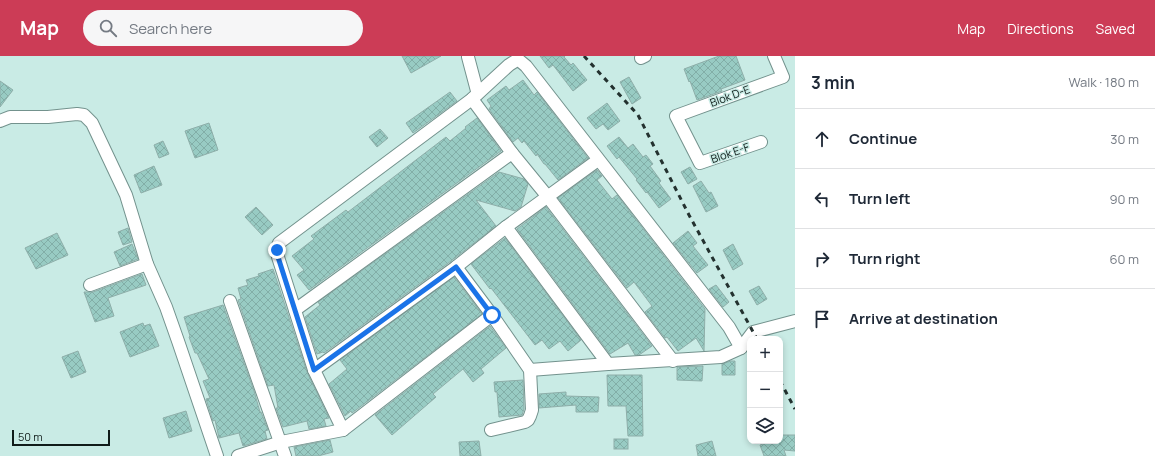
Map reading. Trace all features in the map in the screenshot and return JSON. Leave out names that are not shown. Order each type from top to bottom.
[{"type":"street","name":"Blok D-E","points":[[700,163],[676,116],[783,77],[774,56]]},
{"type":"street","points":[[468,57],[477,91],[474,96]]},
{"type":"street","points":[[343,430],[314,370],[278,257],[277,250],[279,243],[474,96],[514,62],[520,61],[526,66],[729,327],[740,348]]},
{"type":"street","points":[[474,96],[512,153],[548,197],[673,361]]},
{"type":"street","points":[[0,121],[10,117],[48,117],[71,114],[84,115],[92,123],[126,195],[147,264],[166,307],[217,456]]},
{"type":"street","name":"Blok E-F","points":[[700,163],[761,142]]},
{"type":"street","points":[[295,310],[512,153]]},
{"type":"street","points":[[314,370],[456,267],[506,227],[598,160]]},
{"type":"street","points":[[506,227],[608,364]]},
{"type":"street","points":[[90,285],[147,264]]},
{"type":"street","points":[[456,267],[492,315],[530,370],[532,410],[528,420],[491,430]]},
{"type":"street","points":[[230,301],[285,456]]},
{"type":"street","points":[[238,456],[281,442],[343,430],[492,315]]},
{"type":"street","points":[[530,370],[721,357],[740,348],[753,332],[795,321]]},
{"type":"building","points":[[402,56],[441,56],[411,73]]},
{"type":"building","points":[[540,56],[565,56],[564,57],[571,65],[573,63],[587,80],[573,91],[553,65],[549,68]]},
{"type":"building","points":[[719,56],[736,56],[745,80],[721,89],[722,91],[697,100],[684,69]]},
{"type":"building","points":[[629,77],[641,98],[632,104],[620,82]]},
{"type":"building","points":[[523,80],[534,95],[537,92],[588,158],[558,180],[537,154],[536,156],[524,141],[522,143],[518,138],[513,142],[489,109],[491,106],[487,100],[506,86],[509,90]]},
{"type":"building","points":[[0,81],[13,90],[0,107]]},
{"type":"building","points":[[450,92],[457,101],[413,133],[406,123]]},
{"type":"building","points":[[607,103],[620,121],[608,130],[603,124],[596,129],[587,118]]},
{"type":"building","points":[[477,118],[501,151],[309,290],[297,275],[304,270],[292,256],[314,239],[311,236],[346,210],[348,212],[446,137],[450,141]]},
{"type":"building","points":[[209,123],[218,150],[195,158],[185,131]]},
{"type":"building","points":[[380,129],[388,138],[377,147],[369,137]]},
{"type":"building","points":[[619,137],[628,148],[633,144],[643,157],[646,155],[653,164],[650,166],[661,181],[659,183],[671,199],[659,208],[619,157],[617,159],[607,146]]},
{"type":"building","points":[[163,141],[169,154],[159,158],[154,145]]},
{"type":"building","points":[[154,166],[162,185],[141,193],[134,175]]},
{"type":"building","points":[[690,167],[697,179],[688,184],[681,172]]},
{"type":"building","points":[[597,170],[602,176],[597,180],[612,199],[617,195],[705,309],[704,351],[696,338],[678,351],[667,337],[665,338],[645,312],[652,306],[634,282],[627,288],[558,198]]},
{"type":"building","points":[[499,172],[524,179],[528,184],[521,207],[515,211],[476,200],[496,226],[451,261],[324,353],[317,354],[305,317],[320,305],[318,302]]},
{"type":"building","points":[[701,181],[709,193],[711,192],[718,206],[706,212],[693,186]]},
{"type":"building","points":[[256,207],[273,225],[262,235],[245,217]]},
{"type":"building","points":[[546,207],[652,346],[639,355],[635,355],[628,343],[610,354],[517,229]]},
{"type":"building","points":[[128,228],[132,242],[123,245],[118,232]]},
{"type":"building","points":[[688,231],[697,243],[693,246],[708,265],[697,273],[673,243]]},
{"type":"building","points":[[57,233],[68,255],[36,269],[25,248]]},
{"type":"building","points":[[505,238],[581,340],[568,351],[560,341],[549,349],[542,340],[535,345],[471,264]]},
{"type":"building","points":[[132,244],[138,259],[120,266],[114,252]]},
{"type":"building","points":[[733,244],[743,264],[733,270],[723,250]]},
{"type":"building","points":[[273,269],[307,372],[329,418],[324,419],[326,426],[309,429],[307,421],[283,427],[276,408],[278,408],[274,385],[268,386],[238,300],[241,299],[238,288],[248,285],[246,280],[259,276],[258,274]]},
{"type":"building","points":[[142,274],[146,285],[108,298],[114,316],[95,322],[84,292],[93,292]]},
{"type":"building","points":[[454,277],[482,314],[352,413],[351,411],[345,416],[329,384],[347,369],[340,360]]},
{"type":"building","points":[[716,285],[729,302],[723,307],[709,289]]},
{"type":"building","points":[[759,286],[767,299],[757,305],[749,291]]},
{"type":"building","points":[[223,305],[260,412],[268,430],[265,431],[267,439],[243,446],[239,433],[219,438],[215,420],[213,421],[206,399],[210,398],[203,381],[209,379],[197,353],[195,353],[184,317]]},
{"type":"building","points":[[143,323],[144,326],[150,324],[159,346],[130,357],[120,332]]},
{"type":"building","points":[[490,326],[506,348],[481,369],[484,373],[473,382],[463,369],[433,394],[436,397],[392,435],[375,415]]},
{"type":"building","points":[[78,351],[86,372],[71,378],[62,357]]},
{"type":"building","points":[[735,361],[735,375],[722,375],[722,364]]},
{"type":"building","points":[[703,366],[702,381],[677,380],[677,367]]},
{"type":"building","points":[[607,375],[642,375],[643,436],[628,436],[626,406],[608,406]]},
{"type":"building","points":[[523,380],[524,409],[522,415],[499,417],[497,392],[495,392],[494,382]]},
{"type":"building","points":[[566,392],[566,396],[599,397],[598,412],[576,412],[576,405],[539,408],[539,394]]},
{"type":"building","points":[[186,411],[192,431],[169,438],[163,418]]},
{"type":"building","points":[[783,435],[795,435],[795,451],[784,450],[786,456],[764,456],[760,445],[783,444]]},
{"type":"building","points":[[614,439],[628,439],[628,449],[614,449]]},
{"type":"building","points":[[330,440],[333,452],[318,456],[296,456],[294,447]]},
{"type":"building","points":[[479,441],[481,456],[460,456],[459,442]]},
{"type":"building","points":[[712,441],[716,456],[698,456],[696,445]]},
{"type":"railway","points":[[584,56],[638,115],[689,215],[755,336]]},
{"type":"railway","points":[[783,387],[795,409]]},
{"type":"route","points":[[277,250],[314,370],[456,267],[492,315]]}]
